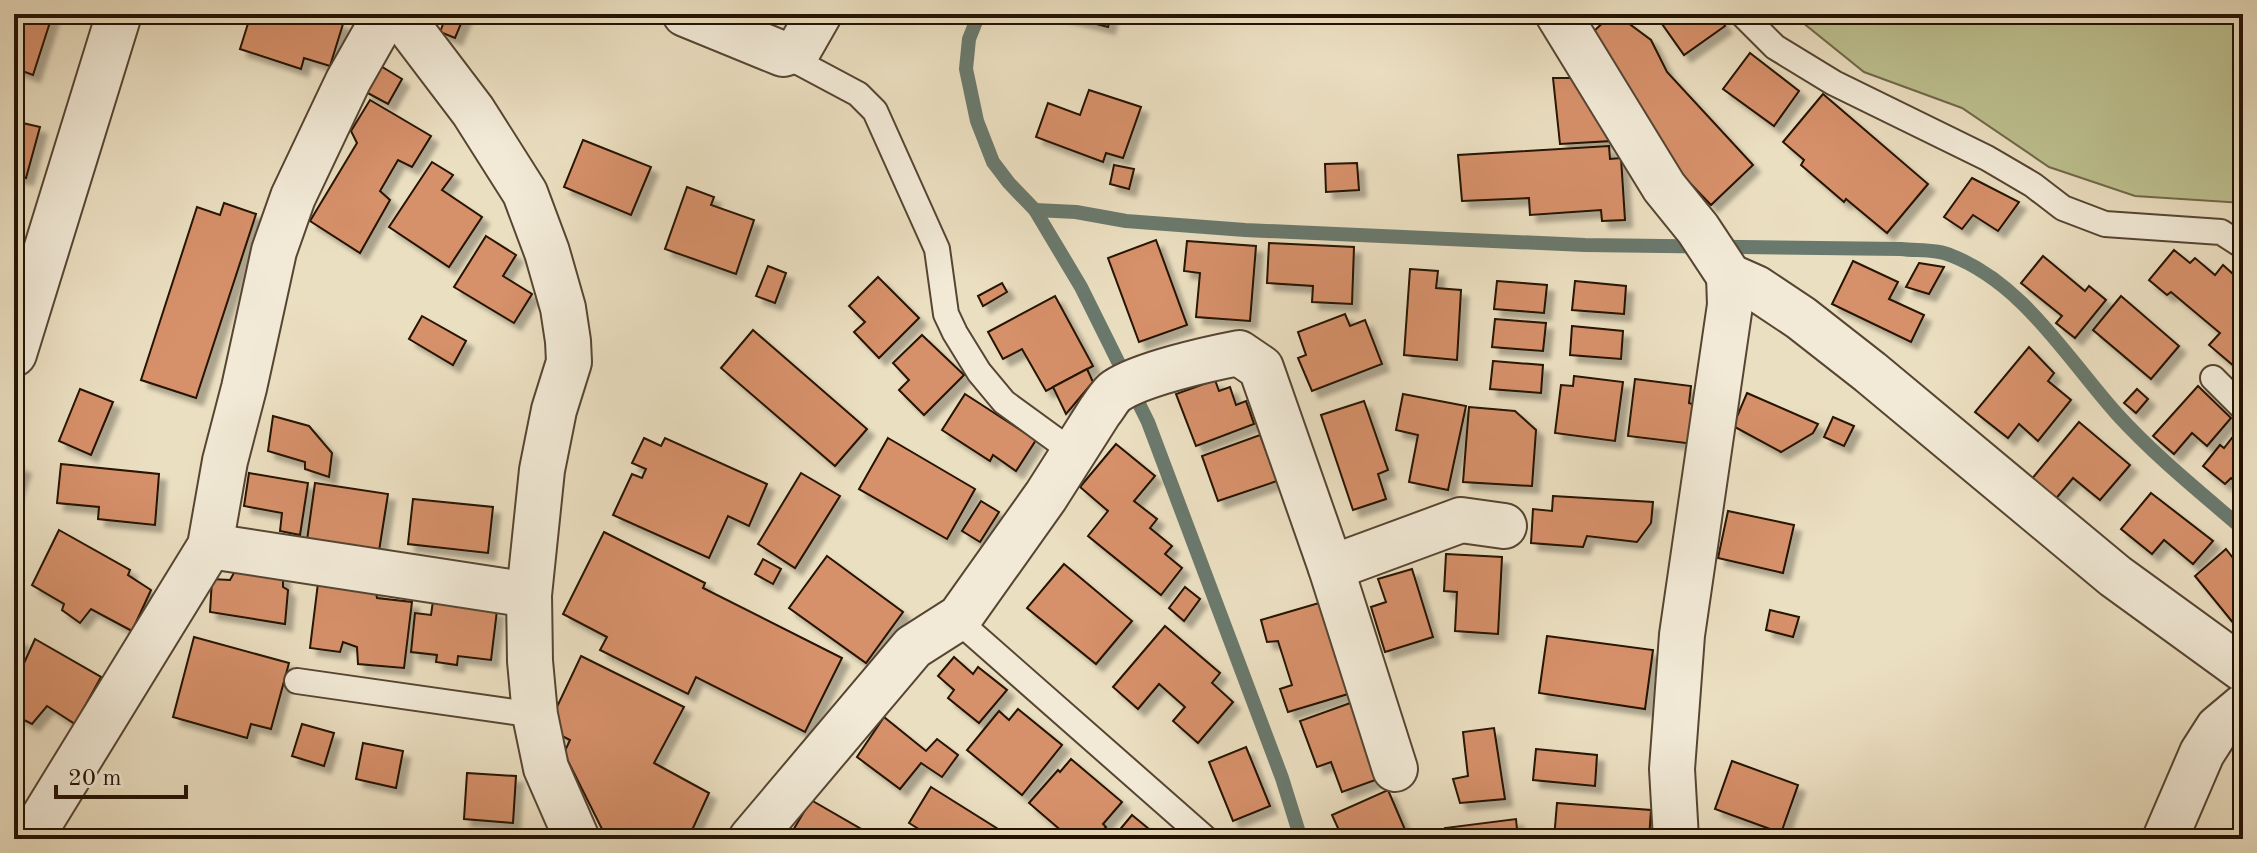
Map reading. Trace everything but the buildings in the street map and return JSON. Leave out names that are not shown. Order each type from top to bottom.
[{"type":"street","points":[[14,354],[119,14]]},
{"type":"street","points":[[30,839],[210,546],[225,461],[274,251],[293,197],[348,81],[386,14]]},
{"type":"street","points":[[405,14],[413,32],[501,151],[525,193],[563,308],[569,362],[554,410],[542,470],[529,595],[530,661],[535,715],[546,768],[577,839]]},
{"type":"street","points":[[685,14],[783,54],[799,49],[819,14]]},
{"type":"street","points":[[1558,14],[1656,175],[1698,229],[1729,276],[1730,305],[1682,635],[1672,769],[1676,839]]},
{"type":"street","points":[[1729,276],[1756,288],[1812,327],[2115,576],[2243,669]]},
{"type":"street","points":[[751,839],[913,647],[956,619],[991,577],[1100,411],[1134,384],[1211,358],[1239,353],[1261,368],[1331,568],[1395,769]]},
{"type":"street","points":[[1331,568],[1461,520],[1504,526]]},
{"type":"street","points":[[210,546],[529,595]]},
{"type":"street","points":[[2165,839],[2202,753],[2218,728],[2243,707]]},
{"type":"lane","points":[[1742,14],[1775,47],[1834,83],[1987,158],[2033,185],[2063,208],[2105,224],[2221,232],[2243,246]]},
{"type":"lane","points":[[783,54],[858,94],[875,111],[937,249],[946,314],[955,333],[979,372],[1004,402],[1074,453]]},
{"type":"lane","points":[[2213,378],[2243,408]]},
{"type":"lane","points":[[956,619],[1206,839]]},
{"type":"lane","points":[[297,681],[535,715]]},
{"type":"green space","points":[[1792,14],[2243,14],[2243,203],[2135,196],[2049,167],[1962,108],[1864,72]]},
{"type":"waterway","points":[[979,14],[969,39],[966,69],[977,121],[993,162],[1035,210],[1081,287],[1148,422],[1282,778],[1301,839]]},
{"type":"waterway","points":[[1035,210],[1245,230],[1585,245],[1901,249],[1944,253],[1976,268],[2021,303],[2131,429],[2243,529]]}]
